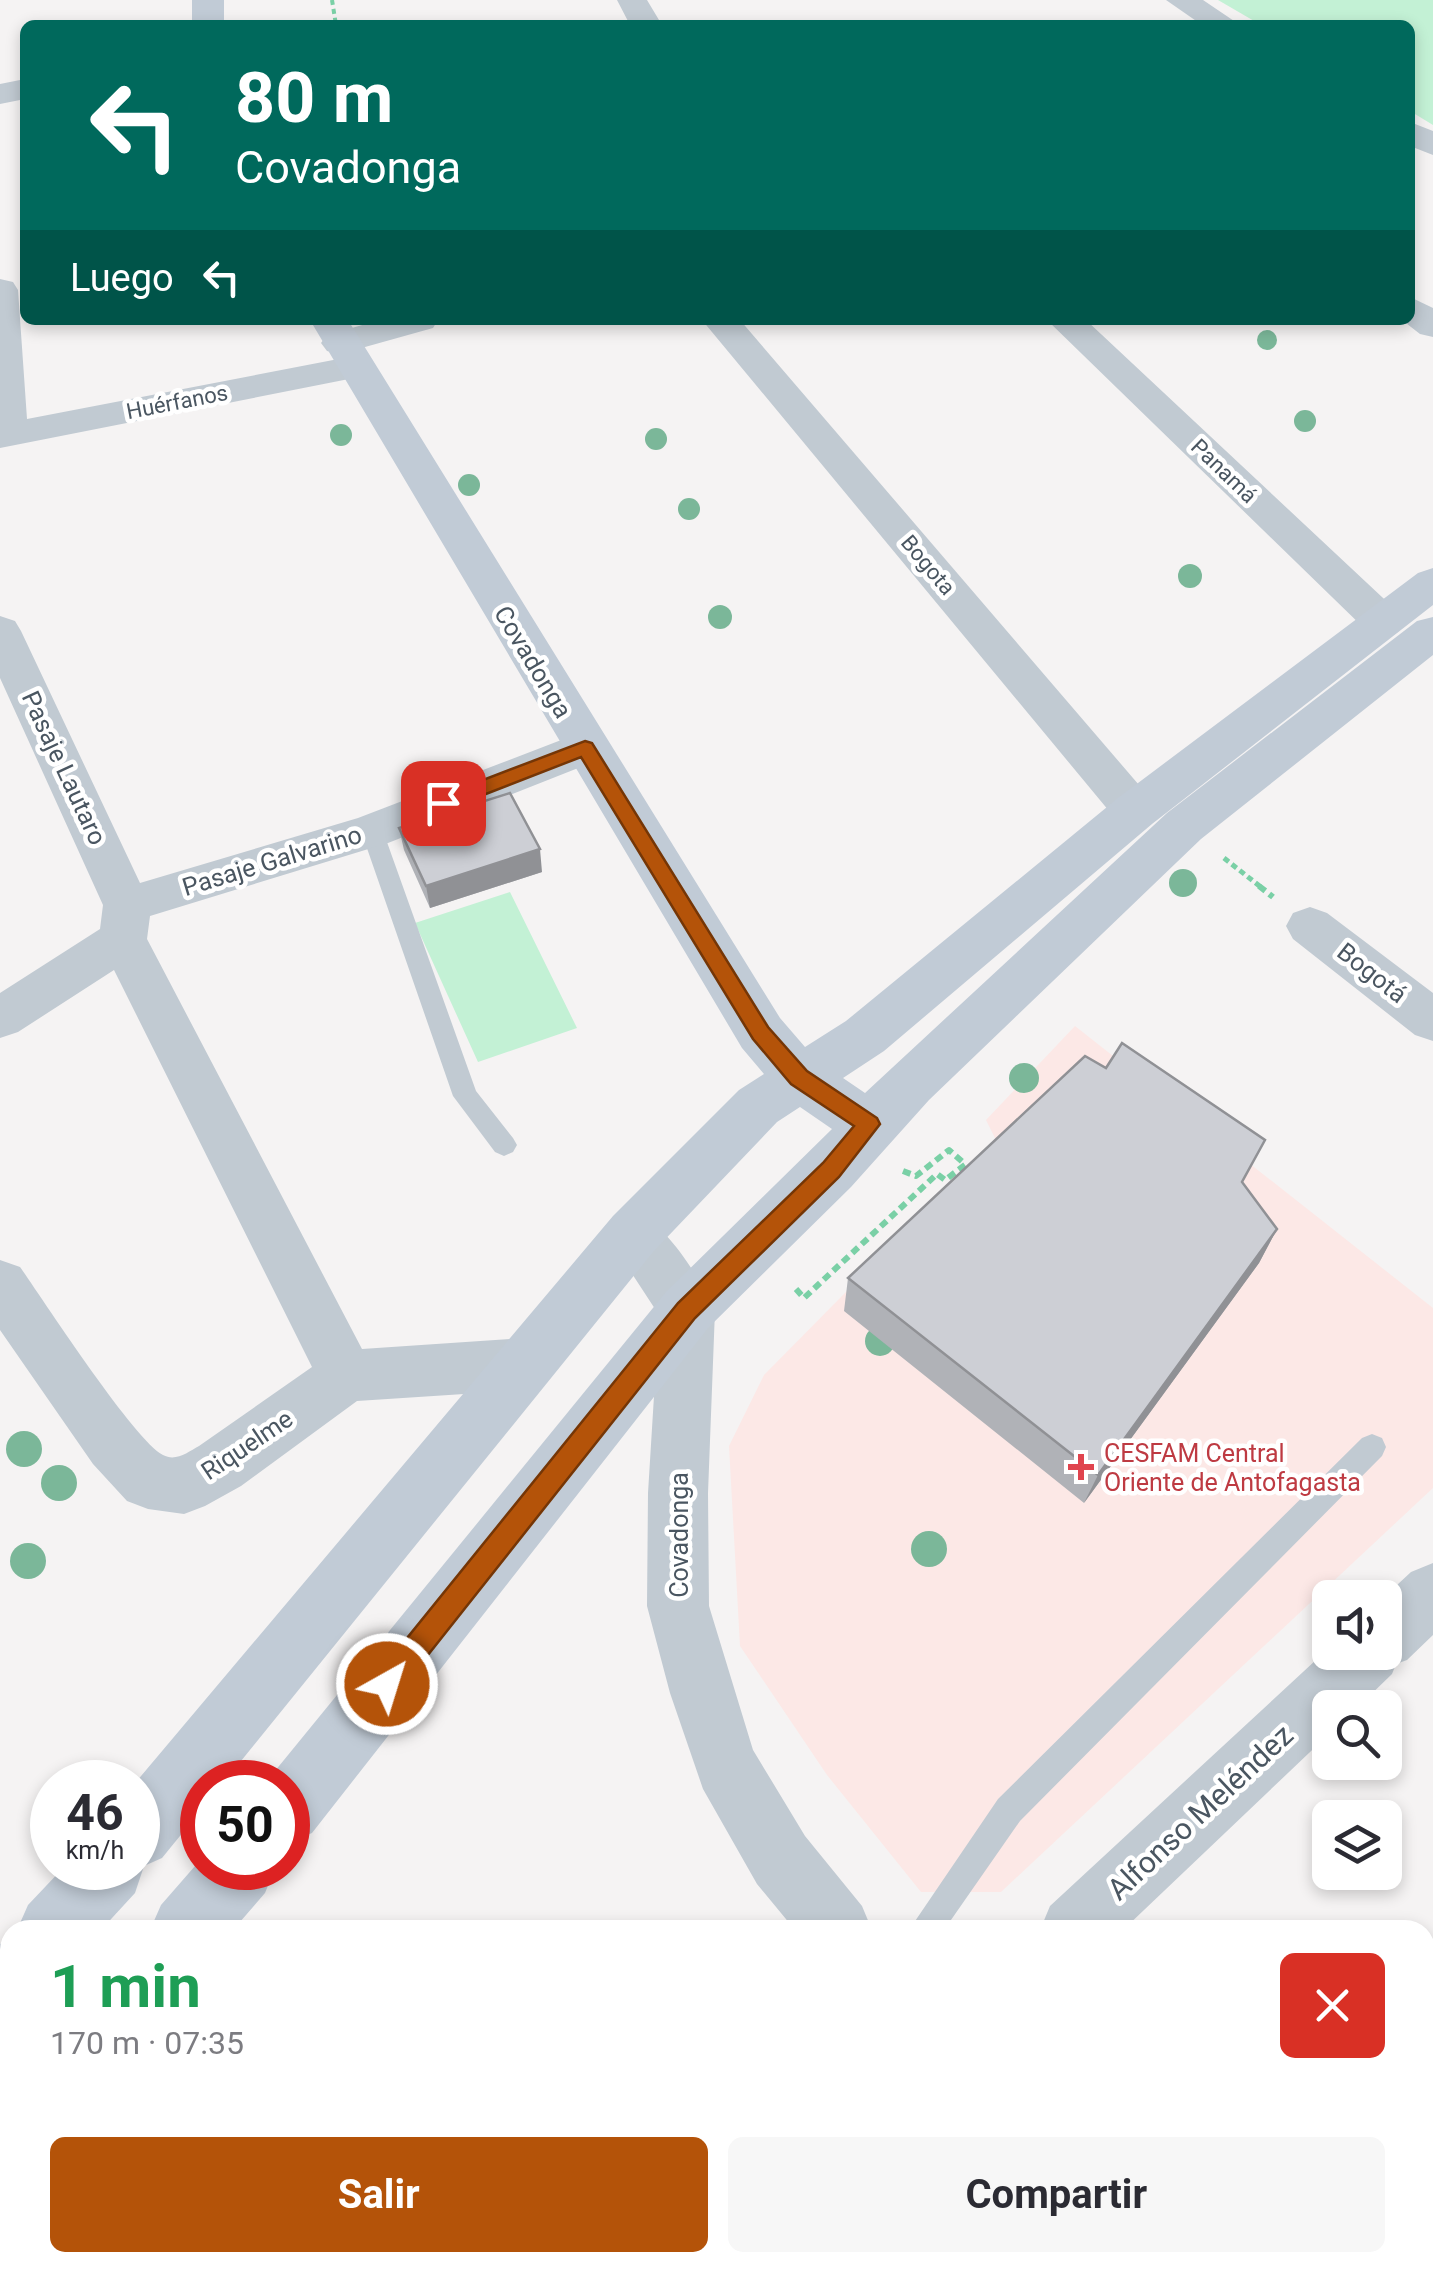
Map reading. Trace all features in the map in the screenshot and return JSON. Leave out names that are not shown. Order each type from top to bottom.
[{"type":"main road","name":"Covadonga","points":[[341,344],[761,1033],[799,1078],[869,1124]]},
{"type":"main road","points":[[160,1807],[633,1234],[758,1106],[865,1036],[1135,811],[1433,583]]},
{"type":"main road","points":[[310,1781],[686,1310],[831,1170],[869,1124],[1184,826],[1433,632]]},
{"type":"main road","points":[[61,1920],[89,1890]]},
{"type":"main road","points":[[195,1920],[221,1890]]},
{"type":"street","points":[[1181,0],[1215,20]]},
{"type":"street","points":[[0,290],[4,435]]},
{"type":"street","name":"Huérfanos","points":[[4,435],[404,325]]},
{"type":"street","name":"Bogota","points":[[724,325],[1135,811]]},
{"type":"street","name":"Panamá","points":[[1070,325],[1383,622]]},
{"type":"street","name":"Pasaje Lautaro","points":[[0,631],[125,922],[346,1376]]},
{"type":"street","name":"Pasaje Galvarino","points":[[0,1018],[125,922],[585,748]]},
{"type":"street","name":"Bogotá","points":[[1310,926],[1433,1021]]},
{"type":"street","points":[[633,1234],[686,1310]]},
{"type":"street","name":"Riquelme","points":[[0,1284],[114,1445],[148,1482],[184,1486],[196,1480],[346,1376]]},
{"type":"street","name":"Covadonga","points":[[686,1310],[678,1492],[678,1606],[726,1766],[782,1860],[830,1920]]},
{"type":"street","points":[[346,1376],[524,1364]]},
{"type":"street","points":[[1402,1622],[1433,1593]]},
{"type":"street","name":"Alfonso Meléndez","points":[[1085,1920],[1351,1670]]},
{"type":"lane","points":[[372,830],[465,1096],[504,1145]]},
{"type":"lane","points":[[932,1920],[1009,1810],[1372,1447]]},
{"type":"path","points":[[1184,826],[1310,926]]},
{"type":"path","points":[[965,1165],[973,1172]]},
{"type":"shaded area","name":"CESFAM Central Oriente de Antofagasta","points":[[1075,1026],[1433,1308],[1433,1488],[1335,1580],[1312,1580],[1312,1601],[1001,1892],[921,1892],[827,1775],[740,1646],[729,1446],[764,1375],[996,1140],[986,1120]]},
{"type":"green space","points":[[1218,0],[1433,0],[1433,125],[1415,114],[1415,20],[1252,20]]},
{"type":"green space","points":[[510,892],[577,1028],[478,1062],[415,923]]},
{"type":"building","points":[[510,793],[540,849],[426,886],[399,828]]},
{"type":"building","points":[[1122,1043],[1265,1140],[1242,1182],[1277,1229],[1098,1475],[848,1278],[1085,1056],[1106,1068]]},
{"type":"place","name":"CESFAM Central Oriente de Antofagasta","points":[[1081,1467]]},
{"type":"route","points":[[387,1684],[686,1310],[831,1170],[869,1124],[799,1078],[761,1033],[585,748],[443,803]]}]
